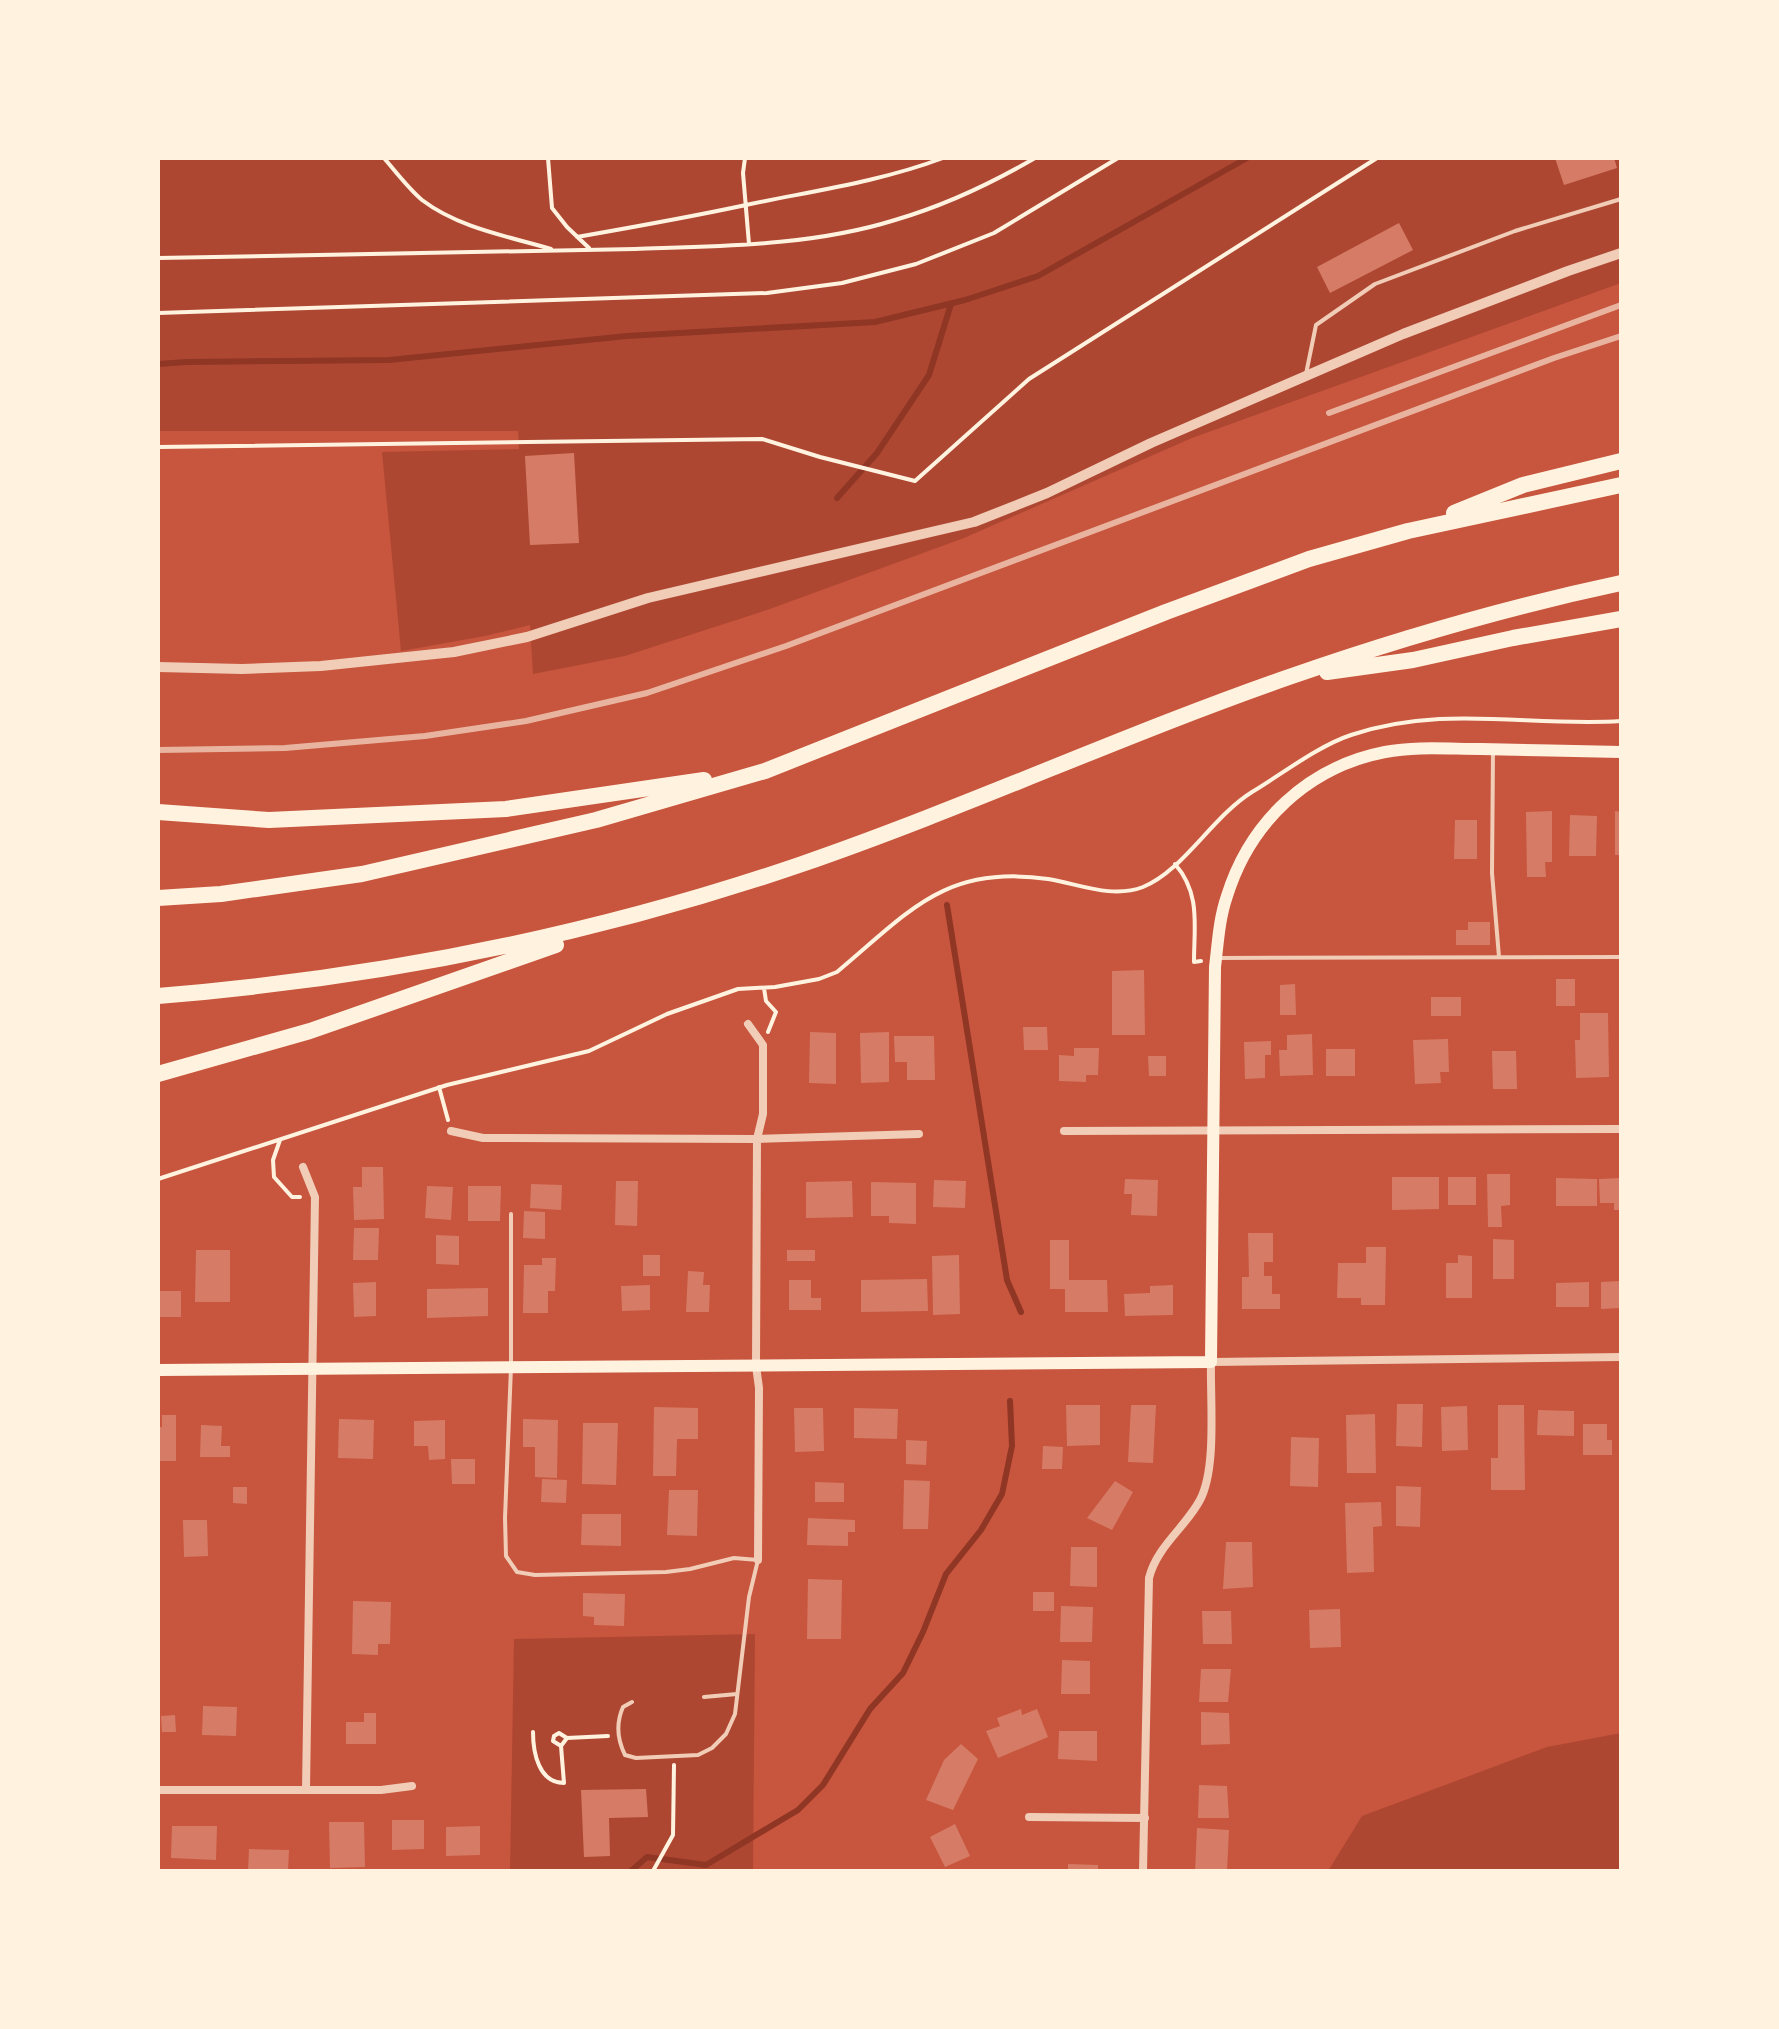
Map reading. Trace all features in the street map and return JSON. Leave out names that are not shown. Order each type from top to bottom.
[{"type":"highway","points":[[1408,531],[1523,485],[1621,461]]},
{"type":"highway","points":[[158,898],[221,894],[362,874],[596,820],[765,771],[1309,559],[1408,531],[1621,485]]},
{"type":"highway","points":[[158,1074],[310,1031],[466,978],[638,914],[800,864],[1286,678],[1424,633],[1540,601],[1621,583]]},
{"type":"highway","points":[[1286,678],[1413,660],[1621,619]]},
{"type":"highway","points":[[158,812],[269,820],[506,809],[765,771]]},
{"type":"highway","points":[[158,996],[381,971],[488,951],[638,914]]},
{"type":"main road","points":[[158,1370],[1211,1362],[1216,959],[1227,897],[1239,864],[1256,834],[1302,787],[1358,759],[1386,752],[1419,748],[1621,752]]},
{"type":"street","points":[[158,667],[242,669],[391,661],[454,652],[527,637],[648,598],[974,522],[1047,493],[1151,443],[1403,334],[1621,253]]},
{"type":"street","points":[[748,1024],[763,1045],[763,1114],[757,1139],[758,1560]]},
{"type":"street","points":[[1064,1131],[1621,1129]]},
{"type":"street","points":[[451,1131],[483,1138],[757,1139],[919,1134]]},
{"type":"street","points":[[303,1167],[315,1197],[306,1790]]},
{"type":"street","points":[[1143,1871],[1149,1578],[1155,1560],[1194,1510],[1205,1487],[1209,1464],[1211,1362],[1621,1357]]},
{"type":"street","points":[[158,1790],[381,1790],[412,1786]]},
{"type":"street","points":[[1029,1817],[1145,1818]]},
{"type":"lane","points":[[1305,377],[1316,325],[1375,284],[1515,231],[1621,199]]},
{"type":"lane","points":[[1494,749],[1492,873],[1499,957]]},
{"type":"lane","points":[[1216,959],[1621,957]]},
{"type":"lane","points":[[511,1214],[506,1556],[517,1572],[535,1575],[666,1572],[734,1558],[758,1560],[749,1597],[735,1714],[726,1734],[712,1748],[698,1755],[673,1758],[625,1755],[619,1743],[619,1717],[623,1707],[632,1702]]},
{"type":"lane","points":[[704,1697],[737,1694]]},
{"type":"path","points":[[384,158],[422,199],[447,215],[467,224],[557,250]]},
{"type":"path","points":[[548,158],[552,208],[591,250]]},
{"type":"path","points":[[745,158],[743,173],[749,244]]},
{"type":"path","points":[[577,237],[695,218],[833,189],[943,158]]},
{"type":"path","points":[[158,258],[591,250],[749,244],[817,237],[893,221],[925,210],[1035,158]]},
{"type":"path","points":[[158,313],[767,293],[842,283],[916,264],[994,233],[1118,158]]},
{"type":"path","points":[[158,447],[762,439],[915,481],[1029,379],[1377,158]]},
{"type":"path","points":[[158,1179],[439,1087],[589,1051],[695,1004],[738,989],[819,979],[837,972],[926,898],[949,887],[976,879],[1001,877],[1048,879],[1121,892],[1142,887],[1164,876],[1233,804],[1348,735],[1397,722],[1436,717],[1621,721]]},
{"type":"path","points":[[1175,864],[1185,876],[1194,897],[1194,962],[1216,959]]},
{"type":"path","points":[[763,1045],[776,1012],[766,1001],[764,988]]},
{"type":"path","points":[[439,1087],[451,1131]]},
{"type":"path","points":[[280,1140],[273,1160],[274,1177],[292,1197],[315,1197]]},
{"type":"path","points":[[533,1732],[535,1754],[546,1778],[552,1783],[564,1783],[561,1746],[567,1738],[619,1735]]},
{"type":"path","points":[[561,1746],[554,1743],[554,1736],[563,1733],[567,1738]]},
{"type":"path","points":[[654,1871],[673,1835],[673,1758]]},
{"type":"shaded area","points":[[158,158],[1621,158],[1621,283],[1192,438],[964,538],[767,610],[625,656],[533,674],[530,625],[401,651],[382,452],[519,449],[518,431],[158,431]]},
{"type":"shaded area","points":[[755,1634],[753,1871],[510,1871],[514,1639]]},
{"type":"shaded area","points":[[1621,1733],[1621,1871],[1328,1871],[1362,1816],[1547,1747]]},
{"type":"building","points":[[1555,158],[1614,158],[1617,168],[1564,185]]},
{"type":"building","points":[[1399,223],[1413,250],[1330,293],[1317,267]]},
{"type":"building","points":[[574,453],[579,543],[530,545],[525,456]]},
{"type":"building","points":[[1552,811],[1552,862],[1545,862],[1546,877],[1527,877],[1526,812]]},
{"type":"building","points":[[1615,811],[1621,812],[1621,855],[1615,855]]},
{"type":"building","points":[[1570,815],[1597,816],[1596,856],[1569,856]]},
{"type":"building","points":[[1455,820],[1477,820],[1477,859],[1454,859]]},
{"type":"building","points":[[1468,922],[1490,922],[1490,945],[1456,945],[1456,930],[1468,930]]},
{"type":"building","points":[[1144,970],[1145,1035],[1112,1035],[1112,971]]},
{"type":"building","points":[[1556,979],[1575,979],[1575,1006],[1556,1006]]},
{"type":"building","points":[[1295,984],[1296,1015],[1280,1015],[1280,985]]},
{"type":"building","points":[[1431,997],[1461,997],[1461,1016],[1431,1016]]},
{"type":"building","points":[[1580,1013],[1608,1013],[1609,1077],[1576,1078],[1575,1040],[1580,1040]]},
{"type":"building","points":[[1023,1027],[1047,1027],[1048,1050],[1024,1050]]},
{"type":"building","points":[[810,1032],[836,1033],[836,1084],[809,1083]]},
{"type":"building","points":[[889,1032],[889,1082],[861,1083],[860,1033]]},
{"type":"building","points":[[1312,1034],[1313,1075],[1280,1076],[1279,1050],[1287,1050],[1287,1035]]},
{"type":"building","points":[[894,1036],[934,1036],[935,1080],[907,1080],[907,1062],[895,1062]]},
{"type":"building","points":[[1448,1039],[1449,1072],[1440,1072],[1441,1083],[1415,1084],[1413,1040]]},
{"type":"building","points":[[1271,1041],[1271,1055],[1265,1055],[1265,1078],[1245,1079],[1244,1042]]},
{"type":"building","points":[[1074,1048],[1099,1048],[1098,1075],[1086,1075],[1086,1082],[1059,1081],[1059,1055],[1074,1056]]},
{"type":"building","points":[[1326,1049],[1355,1049],[1355,1076],[1326,1076]]},
{"type":"building","points":[[1492,1051],[1516,1051],[1517,1089],[1493,1089]]},
{"type":"building","points":[[1148,1056],[1166,1056],[1166,1076],[1149,1076]]},
{"type":"building","points":[[362,1167],[383,1167],[384,1219],[354,1220],[353,1187],[362,1187]]},
{"type":"building","points":[[1487,1174],[1510,1174],[1510,1205],[1501,1206],[1502,1227],[1488,1227]]},
{"type":"building","points":[[1392,1177],[1439,1177],[1439,1209],[1392,1210]]},
{"type":"building","points":[[1448,1177],[1476,1177],[1476,1205],[1448,1205]]},
{"type":"building","points":[[1556,1178],[1597,1179],[1597,1206],[1556,1206]]},
{"type":"building","points":[[1621,1178],[1621,1210],[1614,1210],[1614,1203],[1600,1203],[1599,1179]]},
{"type":"building","points":[[1125,1179],[1158,1180],[1157,1216],[1131,1215],[1132,1194],[1124,1194]]},
{"type":"building","points":[[934,1180],[966,1181],[965,1208],[933,1207]]},
{"type":"building","points":[[616,1181],[638,1181],[637,1226],[615,1225]]},
{"type":"building","points":[[852,1181],[853,1217],[806,1218],[806,1182]]},
{"type":"building","points":[[871,1182],[916,1183],[916,1224],[889,1223],[889,1216],[871,1216]]},
{"type":"building","points":[[531,1184],[562,1185],[561,1210],[530,1208]]},
{"type":"building","points":[[427,1186],[453,1187],[451,1220],[425,1218]]},
{"type":"building","points":[[468,1186],[501,1186],[500,1221],[468,1221]]},
{"type":"building","points":[[524,1211],[545,1212],[545,1239],[523,1238]]},
{"type":"building","points":[[354,1228],[379,1228],[378,1260],[353,1260]]},
{"type":"building","points":[[1248,1233],[1273,1233],[1273,1262],[1264,1262],[1264,1276],[1272,1276],[1272,1294],[1280,1294],[1280,1309],[1242,1309],[1242,1277],[1249,1277]]},
{"type":"building","points":[[436,1235],[459,1236],[459,1265],[436,1264]]},
{"type":"building","points":[[1493,1239],[1514,1240],[1514,1279],[1493,1279]]},
{"type":"building","points":[[1050,1240],[1069,1240],[1069,1280],[1107,1280],[1108,1312],[1065,1312],[1065,1289],[1050,1289]]},
{"type":"building","points":[[1366,1247],[1386,1247],[1385,1305],[1361,1305],[1361,1298],[1337,1298],[1338,1263],[1366,1263]]},
{"type":"building","points":[[196,1250],[230,1250],[230,1302],[195,1302]]},
{"type":"building","points":[[787,1250],[815,1250],[815,1261],[787,1261]]},
{"type":"building","points":[[643,1255],[660,1255],[660,1276],[643,1276]]},
{"type":"building","points":[[959,1255],[960,1314],[933,1315],[932,1256]]},
{"type":"building","points":[[1458,1255],[1472,1256],[1472,1298],[1446,1298],[1446,1263],[1458,1263]]},
{"type":"building","points":[[542,1258],[556,1258],[555,1291],[548,1291],[548,1313],[523,1313],[524,1265],[542,1265]]},
{"type":"building","points":[[688,1271],[704,1272],[703,1285],[710,1285],[709,1312],[686,1312]]},
{"type":"building","points":[[927,1279],[928,1311],[861,1312],[861,1280]]},
{"type":"building","points":[[789,1280],[811,1280],[811,1298],[821,1298],[821,1310],[789,1310]]},
{"type":"building","points":[[1621,1281],[1621,1308],[1601,1309],[1601,1282]]},
{"type":"building","points":[[376,1282],[376,1316],[354,1317],[353,1283]]},
{"type":"building","points":[[1589,1282],[1589,1307],[1556,1307],[1556,1283]]},
{"type":"building","points":[[650,1285],[650,1310],[622,1311],[621,1286]]},
{"type":"building","points":[[1173,1285],[1173,1315],[1125,1316],[1124,1294],[1150,1293],[1150,1286]]},
{"type":"building","points":[[488,1288],[488,1316],[427,1318],[427,1289]]},
{"type":"building","points":[[158,1291],[181,1291],[181,1317],[158,1317]]},
{"type":"building","points":[[1397,1404],[1423,1404],[1422,1447],[1396,1446]]},
{"type":"building","points":[[1066,1405],[1100,1405],[1100,1445],[1067,1446]]},
{"type":"building","points":[[1131,1405],[1156,1405],[1153,1463],[1128,1462]]},
{"type":"building","points":[[1498,1405],[1524,1405],[1525,1490],[1491,1490],[1491,1458],[1498,1458]]},
{"type":"building","points":[[1467,1406],[1468,1450],[1442,1451],[1441,1407]]},
{"type":"building","points":[[654,1407],[698,1408],[698,1439],[677,1439],[676,1476],[653,1476]]},
{"type":"building","points":[[794,1408],[823,1408],[824,1451],[795,1452]]},
{"type":"building","points":[[854,1408],[898,1409],[897,1439],[854,1438]]},
{"type":"building","points":[[1538,1410],[1574,1411],[1574,1436],[1537,1435]]},
{"type":"building","points":[[1375,1414],[1376,1473],[1347,1473],[1346,1415]]},
{"type":"building","points":[[162,1415],[176,1415],[176,1461],[158,1461],[158,1427],[162,1427]]},
{"type":"building","points":[[339,1419],[374,1420],[373,1459],[338,1458]]},
{"type":"building","points":[[523,1419],[558,1420],[557,1478],[535,1477],[535,1447],[523,1447]]},
{"type":"building","points":[[445,1420],[445,1459],[429,1460],[428,1446],[414,1446],[414,1421]]},
{"type":"building","points":[[583,1423],[618,1423],[616,1485],[582,1484]]},
{"type":"building","points":[[1583,1424],[1607,1424],[1607,1440],[1612,1440],[1612,1455],[1583,1455]]},
{"type":"building","points":[[201,1425],[222,1426],[221,1446],[230,1446],[230,1457],[200,1457]]},
{"type":"building","points":[[1291,1437],[1319,1438],[1318,1487],[1290,1486]]},
{"type":"building","points":[[906,1440],[927,1441],[926,1465],[906,1464]]},
{"type":"building","points":[[1043,1446],[1063,1447],[1062,1469],[1042,1469]]},
{"type":"building","points":[[451,1459],[475,1459],[475,1484],[452,1484]]},
{"type":"building","points":[[542,1479],[567,1480],[566,1503],[541,1502]]},
{"type":"building","points":[[904,1480],[930,1481],[928,1529],[903,1529]]},
{"type":"building","points":[[1115,1481],[1133,1492],[1112,1530],[1087,1518]]},
{"type":"building","points":[[815,1482],[844,1483],[844,1502],[815,1502]]},
{"type":"building","points":[[1396,1486],[1421,1487],[1420,1527],[1396,1526]]},
{"type":"building","points":[[233,1487],[247,1487],[247,1504],[233,1503]]},
{"type":"building","points":[[669,1490],[698,1490],[697,1536],[667,1535]]},
{"type":"building","points":[[1381,1502],[1382,1526],[1373,1527],[1374,1572],[1347,1573],[1345,1503]]},
{"type":"building","points":[[582,1514],[621,1514],[621,1546],[581,1545]]},
{"type":"building","points":[[808,1518],[855,1520],[855,1532],[848,1532],[848,1546],[807,1545]]},
{"type":"building","points":[[183,1520],[207,1520],[208,1556],[184,1557]]},
{"type":"building","points":[[1226,1542],[1252,1542],[1253,1587],[1223,1589]]},
{"type":"building","points":[[1071,1547],[1097,1547],[1097,1587],[1070,1586]]},
{"type":"building","points":[[808,1579],[842,1580],[841,1639],[807,1639]]},
{"type":"building","points":[[1033,1592],[1054,1592],[1054,1611],[1033,1611]]},
{"type":"building","points":[[583,1593],[625,1594],[624,1626],[594,1625],[594,1617],[583,1616]]},
{"type":"building","points":[[353,1601],[391,1602],[390,1644],[378,1644],[378,1655],[352,1654]]},
{"type":"building","points":[[1061,1606],[1093,1607],[1092,1642],[1060,1642]]},
{"type":"building","points":[[1340,1609],[1341,1647],[1310,1648],[1309,1610]]},
{"type":"building","points":[[1202,1611],[1231,1611],[1232,1644],[1203,1644]]},
{"type":"building","points":[[1062,1660],[1090,1661],[1090,1694],[1061,1694]]},
{"type":"building","points":[[1201,1669],[1231,1669],[1228,1702],[1199,1702]]},
{"type":"building","points":[[203,1706],[237,1707],[236,1736],[202,1735]]},
{"type":"building","points":[[1021,1709],[1022,1715],[1037,1709],[1048,1737],[998,1758],[986,1731],[1000,1726],[997,1718]]},
{"type":"building","points":[[1201,1712],[1229,1713],[1230,1744],[1201,1745]]},
{"type":"building","points":[[364,1713],[376,1713],[376,1744],[346,1744],[346,1722],[364,1722]]},
{"type":"building","points":[[175,1715],[176,1732],[162,1732],[161,1716]]},
{"type":"building","points":[[1059,1731],[1097,1731],[1097,1761],[1058,1759]]},
{"type":"building","points":[[961,1744],[978,1759],[953,1810],[926,1800],[944,1760]]},
{"type":"building","points":[[1199,1785],[1227,1786],[1229,1818],[1198,1818]]},
{"type":"building","points":[[646,1789],[648,1817],[609,1818],[610,1856],[584,1857],[581,1790]]},
{"type":"building","points":[[392,1820],[424,1820],[424,1849],[392,1850]]},
{"type":"building","points":[[329,1822],[364,1822],[365,1867],[330,1868]]},
{"type":"building","points":[[955,1824],[970,1856],[945,1867],[930,1837]]},
{"type":"building","points":[[172,1826],[217,1826],[216,1860],[171,1858]]},
{"type":"building","points":[[480,1826],[480,1855],[446,1856],[446,1827]]},
{"type":"building","points":[[1197,1828],[1229,1830],[1227,1871],[1195,1871]]},
{"type":"building","points":[[249,1849],[289,1850],[288,1871],[248,1871]]},
{"type":"building","points":[[1068,1864],[1098,1865],[1098,1871],[1068,1871]]},
{"type":"waterway","points":[[158,364],[389,360],[627,336],[875,322],[965,300],[1038,276],[1247,158]]},
{"type":"waterway","points":[[837,498],[877,453],[929,375],[951,304]]},
{"type":"waterway","points":[[947,905],[1007,1280],[1021,1312]]},
{"type":"waterway","points":[[631,1871],[647,1857],[706,1865],[798,1810],[823,1785],[870,1709],[903,1673],[946,1574],[981,1530],[1002,1494],[1012,1446],[1010,1401]]},
{"type":"railway","points":[[1329,413],[1621,305]]},
{"type":"railway","points":[[158,750],[285,748],[425,736],[526,721],[647,693],[786,646],[1554,358],[1621,336]]}]
